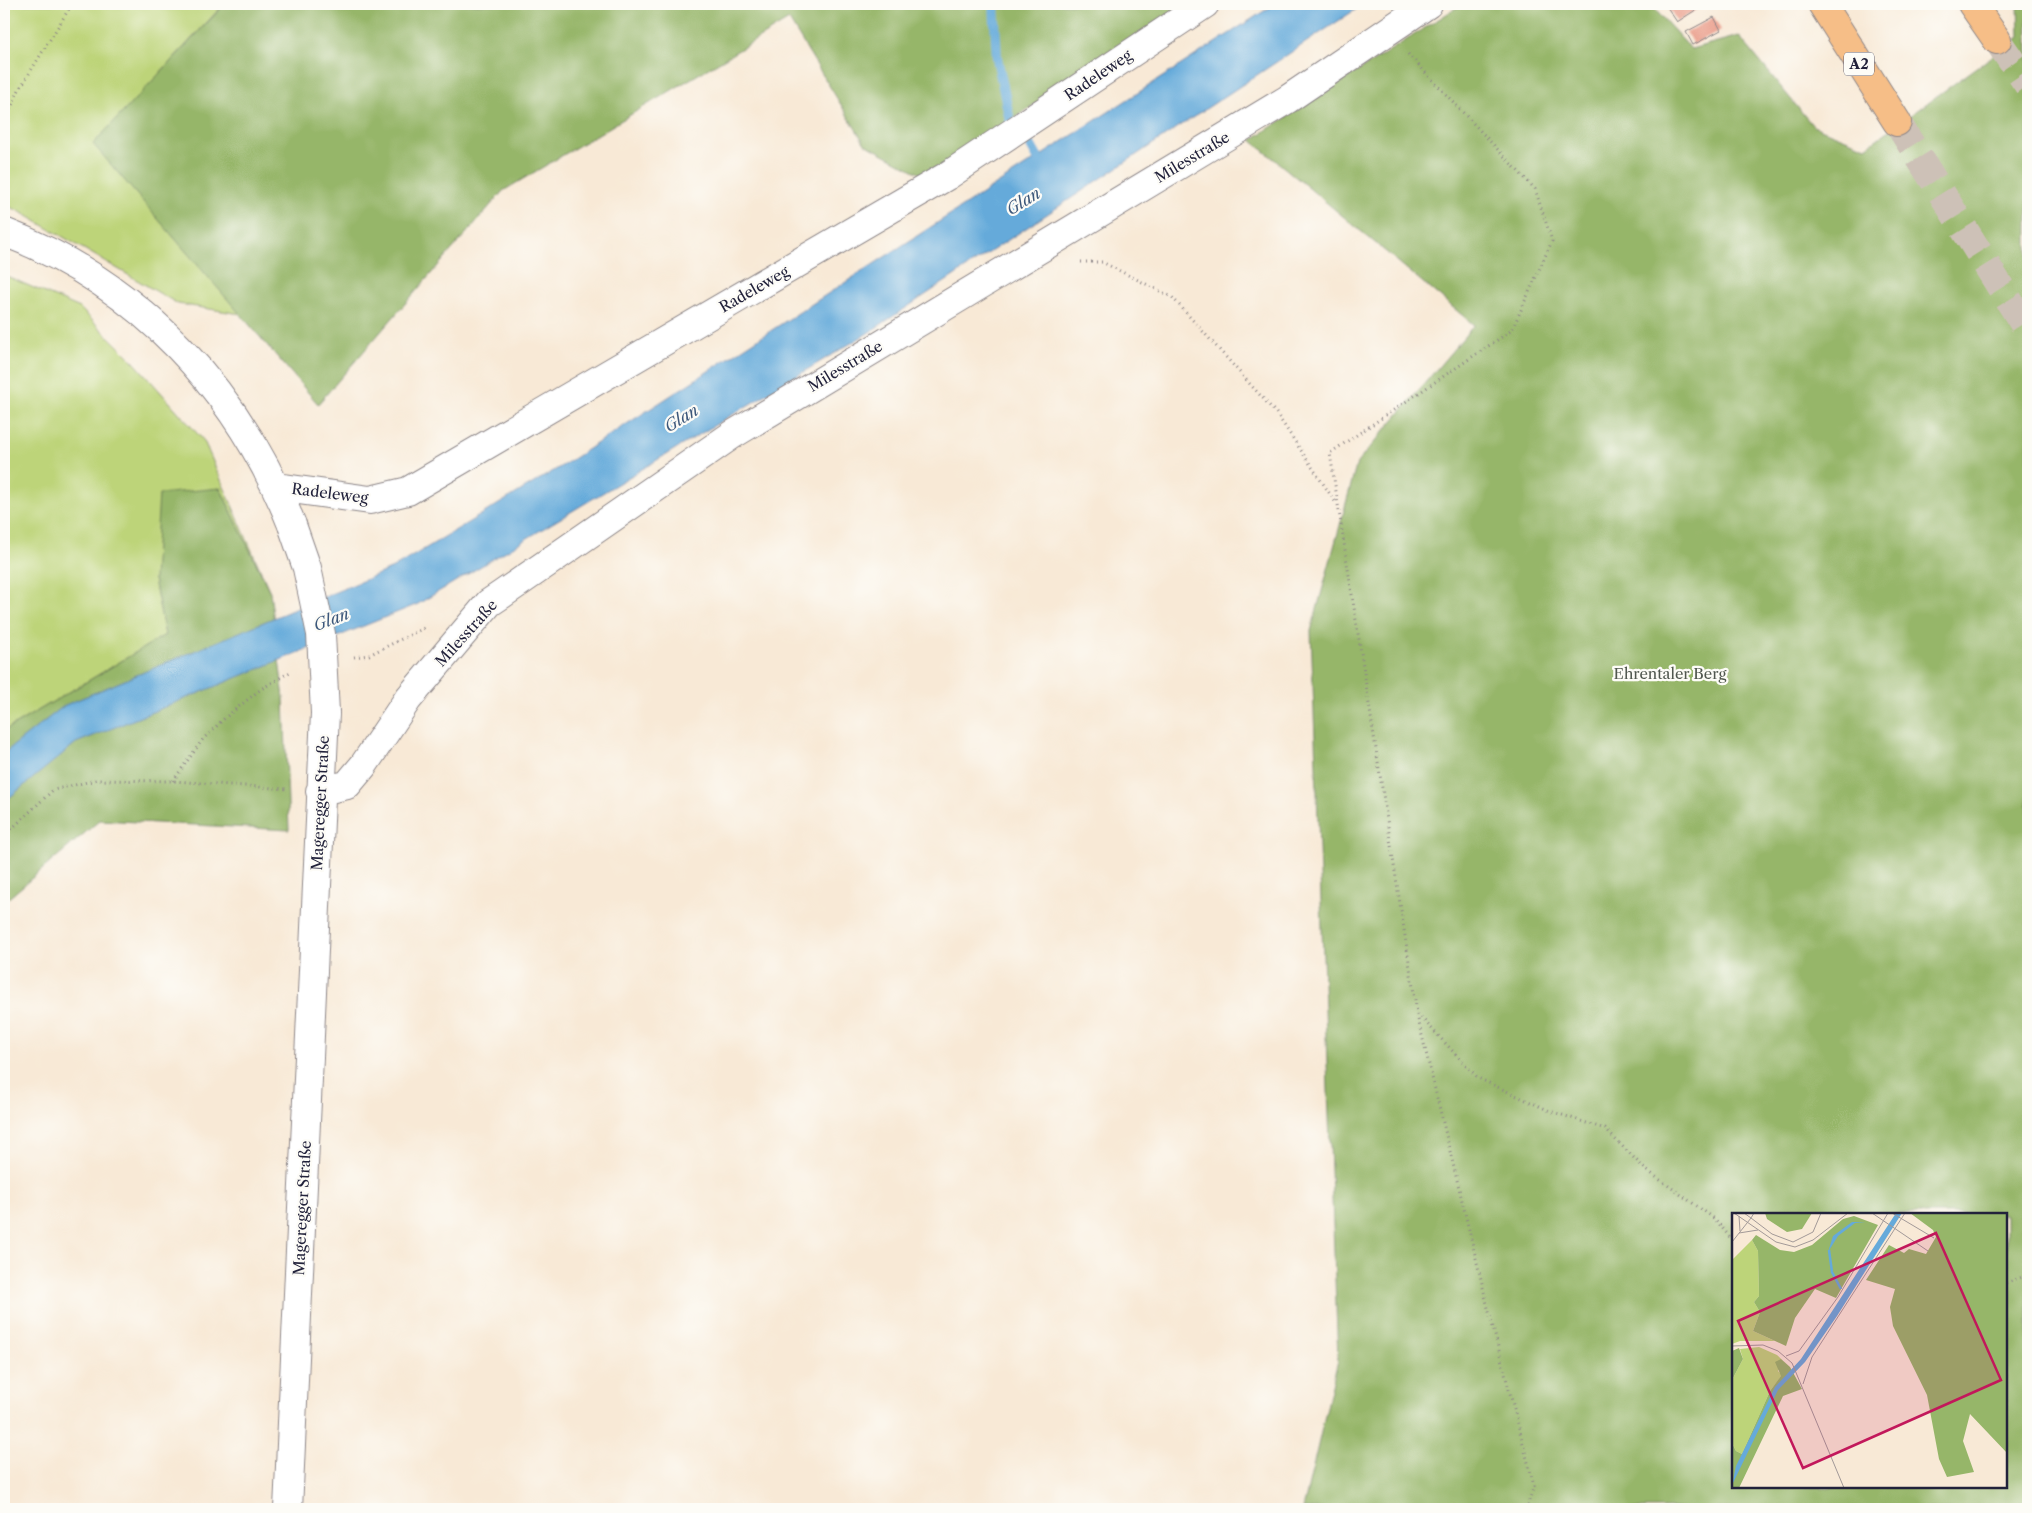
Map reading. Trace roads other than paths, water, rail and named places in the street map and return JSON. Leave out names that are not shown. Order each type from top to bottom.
[{"type":"highway","name":"A2","points":[[1822,4],[1897,122]]},
{"type":"highway","points":[[1972,4],[1997,40]]},
{"type":"street","name":"Radeleweg","points":[[277,487],[370,500],[408,490],[947,176],[1205,4]]},
{"type":"street","name":"Milesstraße","points":[[320,791],[347,785],[363,766],[408,699],[489,604],[501,595],[732,435],[1288,99],[1428,4]]},
{"type":"street","name":"Mageregger Straße","points":[[4,232],[47,250],[86,271],[127,301],[166,334],[201,370],[230,408],[255,447],[277,487],[307,568],[321,634],[325,713],[288,1509]]},
{"type":"water","name":"Glan","points":[[1275,4],[1364,4],[868,333],[418,604],[76,743],[4,802],[4,753],[65,705],[393,568],[565,464]]},
{"type":"waterway","points":[[994,4],[997,58],[1010,121]]},
{"type":"waterway","points":[[1031,146],[1044,169]]},
{"type":"tunnel","points":[[1997,40],[2028,85]]},
{"type":"tunnel","points":[[1897,122],[2028,331]]},
{"type":"park label","name":"Ehrentaler Berg","points":[[1670,673]]}]
